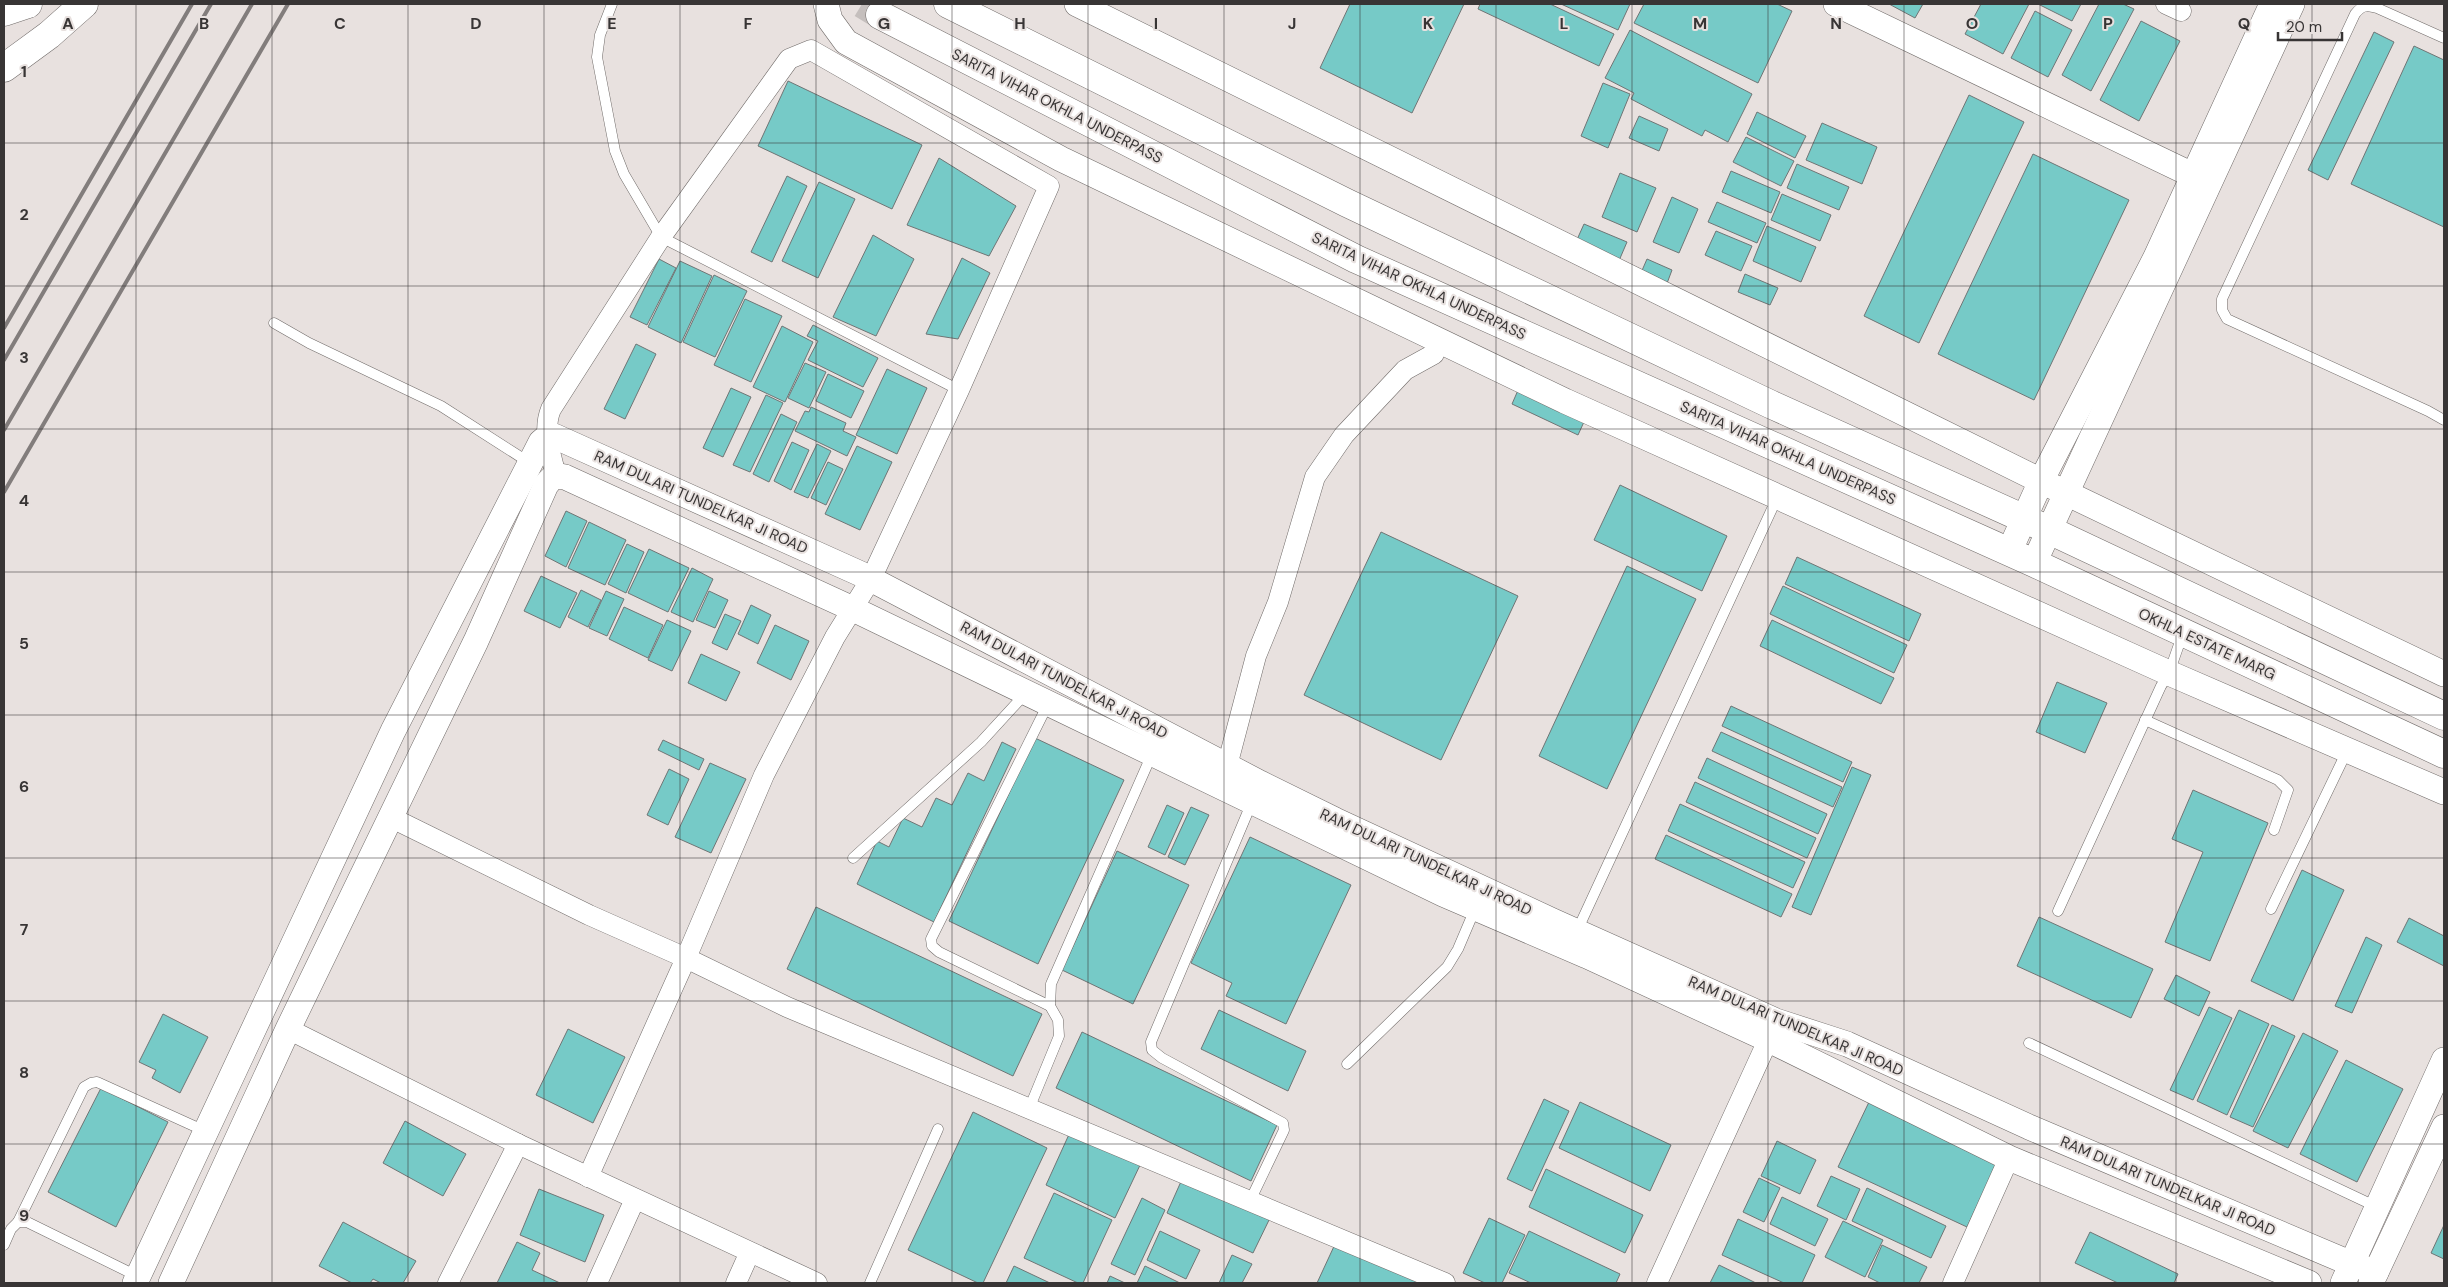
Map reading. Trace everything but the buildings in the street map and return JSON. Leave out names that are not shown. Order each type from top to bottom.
[{"type":"main road","points":[[4,12],[28,4]]},
{"type":"main road","points":[[4,68],[49,34],[84,4]]},
{"type":"main road","points":[[948,4],[1347,203],[1770,404],[2049,530],[2444,716]]},
{"type":"main road","name":"SARITA VIHAR OKHLA UNDERPASS","points":[[880,15],[1356,259],[1970,535]]},
{"type":"main road","name":"OKHLA ESTATE MARG","points":[[1970,535],[2444,754]]},
{"type":"street","points":[[826,4],[830,20],[846,42],[1061,158],[1565,401],[2169,673],[2444,792]]},
{"type":"street","points":[[1077,4],[2041,482],[2444,674]]},
{"type":"street","points":[[1836,4],[2201,179]]},
{"type":"street","points":[[2034,563],[2066,494],[2201,179],[2272,4]]},
{"type":"street","points":[[2009,552],[2041,482],[2156,257],[2201,179],[2292,4]]},
{"type":"street","points":[[556,476],[546,420],[551,409],[661,237],[789,59],[811,50],[1049,186],[959,390],[871,579],[835,637],[764,775],[686,958],[588,1177]]},
{"type":"street","points":[[948,128],[960,104]]},
{"type":"street","points":[[1227,766],[1256,656],[1278,602],[1315,477],[1344,435],[1405,370],[1434,354],[1439,340]]},
{"type":"street","name":"RAM DULARI TUNDELKAR JI ROAD","points":[[548,437],[554,436],[871,579],[1227,766],[1256,792],[1475,909],[1596,960],[1773,1030],[1847,1044],[2348,1274],[2373,1278],[2441,1141]]},
{"type":"street","points":[[137,1280],[393,732],[541,442],[548,437]]},
{"type":"street","points":[[171,1283],[288,1029],[392,818],[476,641],[550,478],[556,476],[565,477],[853,609],[1153,753],[1256,792]]},
{"type":"street","name":"RAM DULARI TUNDELKAR JI ROAD","points":[[1256,792],[1343,824],[1577,931],[1773,1030],[2009,1158],[2309,1283]]},
{"type":"street","points":[[392,818],[589,915],[686,958],[787,1007],[1445,1283]]},
{"type":"street","points":[[288,1029],[518,1144],[749,1254],[817,1283]]},
{"type":"street","points":[[1657,1283],[1773,1030]]},
{"type":"street","points":[[2348,1274],[2444,1060]]},
{"type":"street","points":[[448,1283],[518,1144]]},
{"type":"street","points":[[1954,1283],[2009,1158]]},
{"type":"street","points":[[597,1283],[635,1200]]},
{"type":"street","points":[[736,1283],[749,1254]]},
{"type":"lane","points":[[612,4],[600,35],[597,57],[615,151],[624,174],[661,237],[959,390]]},
{"type":"lane","points":[[2444,38],[2377,8],[2368,5],[2360,8],[2355,14],[2222,299],[2222,310],[2227,319],[2444,420]]},
{"type":"lane","points":[[274,323],[309,343],[441,406],[530,463]]},
{"type":"lane","points":[[1577,931],[1778,497]]},
{"type":"lane","points":[[2058,911],[2145,720],[2169,673],[2183,632]]},
{"type":"lane","points":[[853,858],[981,742],[1038,698]]},
{"type":"lane","points":[[1038,698],[931,939],[932,946],[939,952],[1050,1006]]},
{"type":"lane","points":[[2145,720],[2278,780],[2288,790],[2274,830]]},
{"type":"lane","points":[[2271,909],[2348,751]]},
{"type":"lane","points":[[1029,1109],[1059,1036],[1058,1020],[1050,1006],[1051,984],[1153,753]]},
{"type":"lane","points":[[1250,1201],[1284,1130],[1283,1123],[1162,1058],[1152,1050],[1151,1042],[1256,792]]},
{"type":"lane","points":[[1347,1064],[1447,967],[1458,949],[1475,909]]},
{"type":"lane","points":[[2029,1043],[2378,1208]]},
{"type":"lane","points":[[4,1245],[11,1229],[18,1222],[84,1087],[91,1083],[97,1082],[205,1131]]},
{"type":"lane","points":[[870,1283],[938,1129]]},
{"type":"lane","points":[[18,1222],[27,1222],[137,1280]]},
{"type":"tunnel","points":[[862,4],[880,15]]},
{"type":"railway","points":[[4,328],[192,4]]},
{"type":"railway","points":[[4,360],[211,4]]},
{"type":"railway","points":[[4,430],[252,4]]},
{"type":"railway","points":[[4,492],[288,4]]}]
